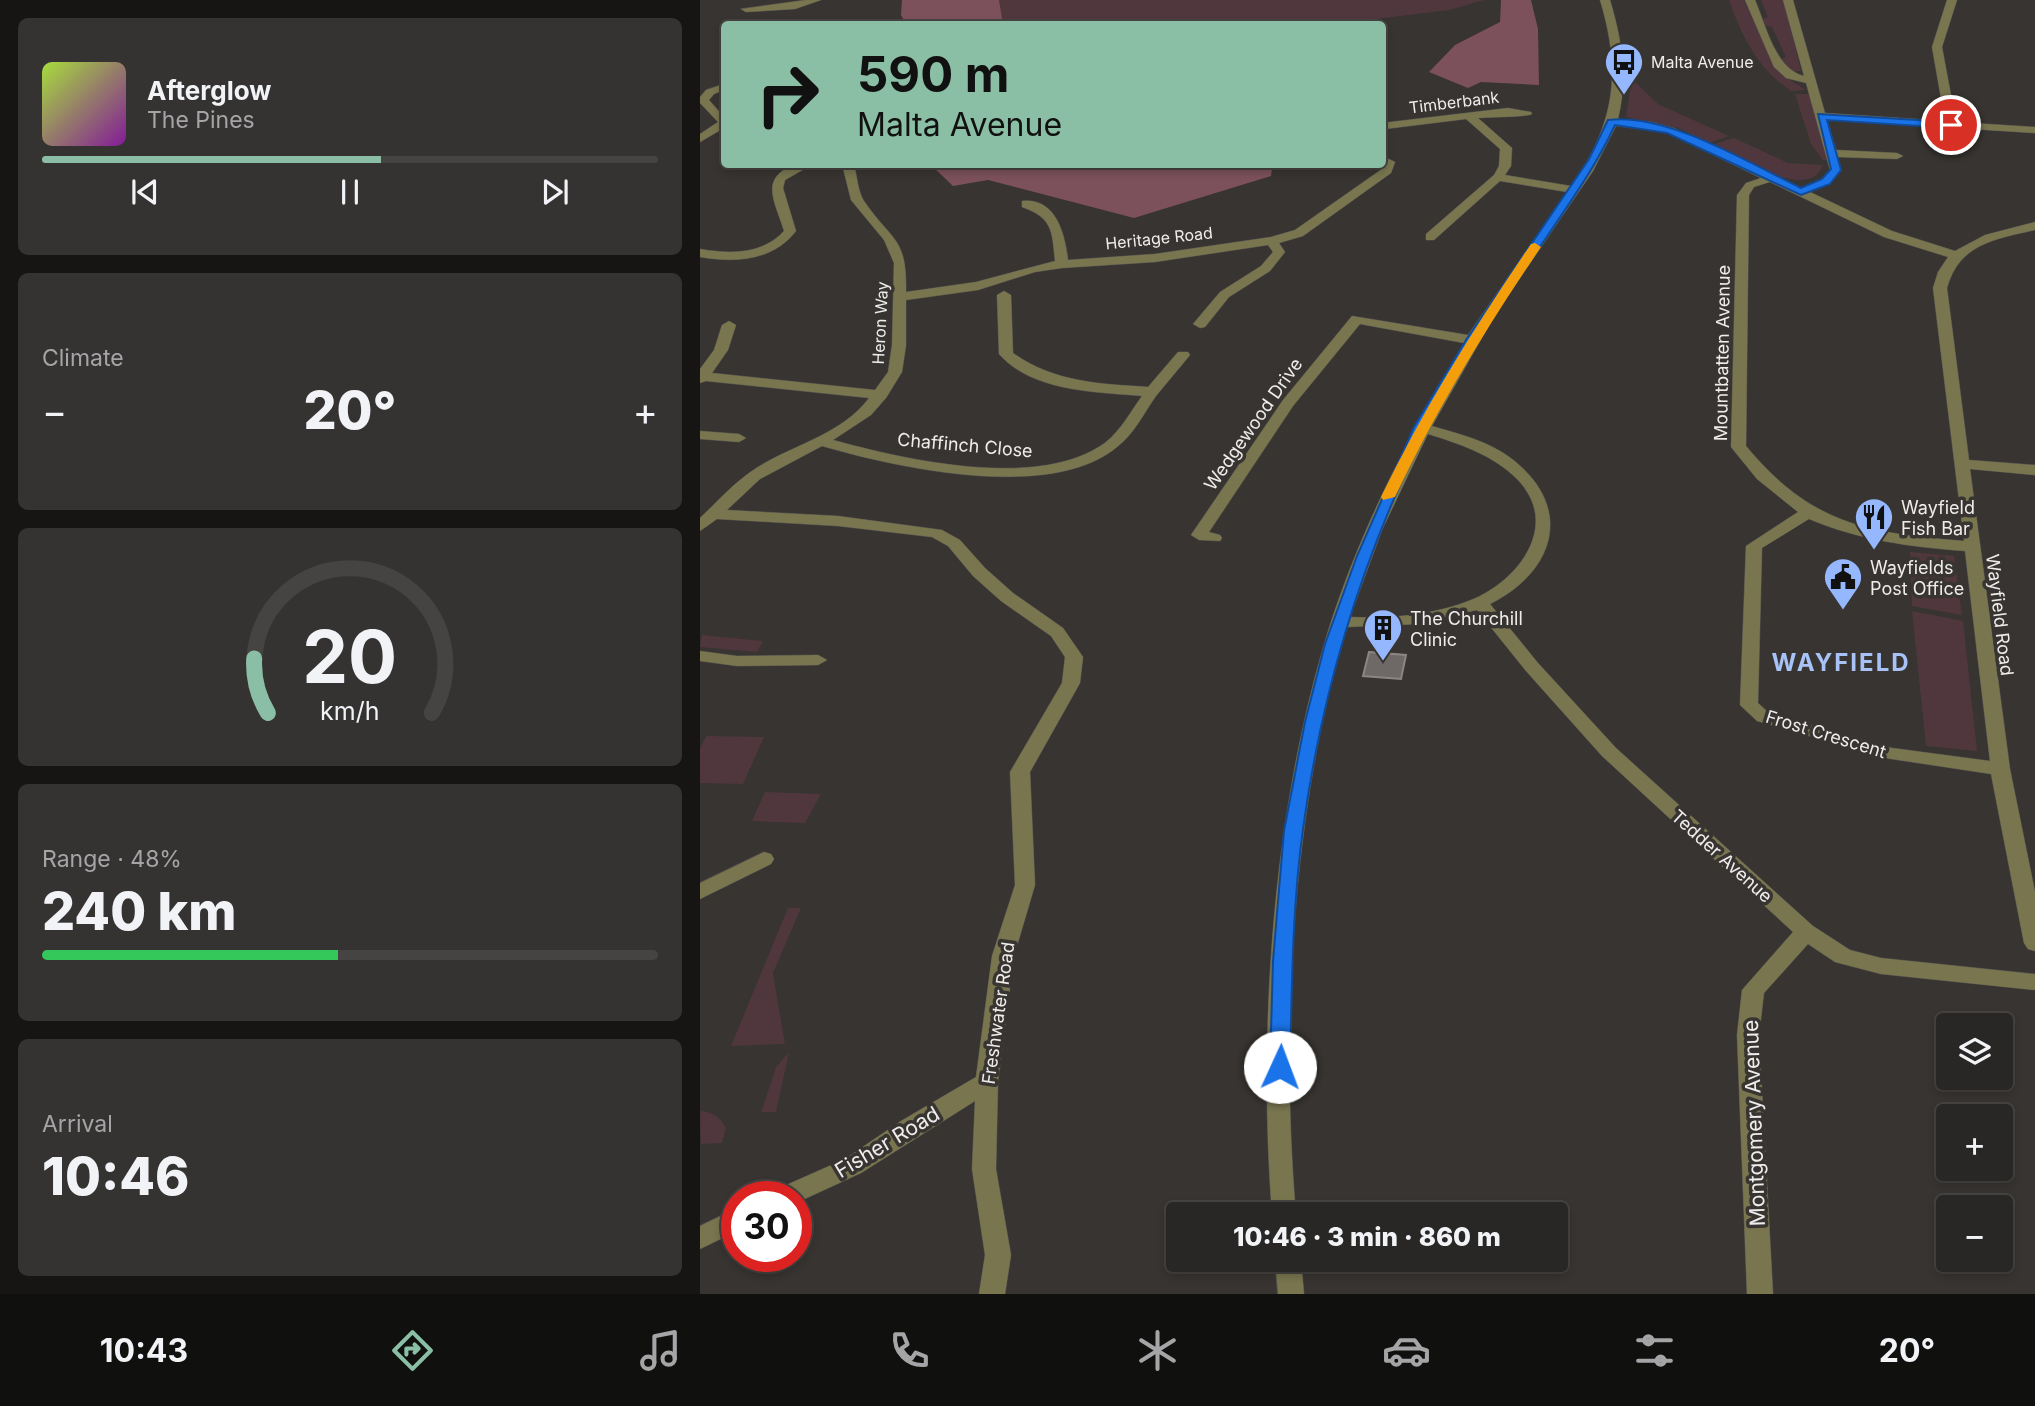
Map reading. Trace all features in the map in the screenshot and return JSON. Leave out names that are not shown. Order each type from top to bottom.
[{"type":"street","points":[[746,9],[795,6],[816,0]]},
{"type":"street","points":[[1282,1202],[1278,1147],[1283,961],[1293,831],[1313,722],[1333,644],[1364,556],[1421,427],[1472,340],[1594,159],[1612,122],[1619,70],[1616,42],[1605,0]]},
{"type":"street","points":[[1750,0],[1778,65],[1790,76],[1811,81]]},
{"type":"street","points":[[1788,0],[1836,170],[1826,181],[1801,192]]},
{"type":"street","points":[[1951,125],[1937,47],[1952,0]]},
{"type":"street","points":[[721,88],[710,92],[704,100],[721,120]]},
{"type":"street","name":"Timberbank","points":[[1386,125],[1508,111],[1527,114]]},
{"type":"street","points":[[1430,237],[1498,177],[1505,166],[1506,148],[1469,116]]},
{"type":"street","points":[[1821,116],[2035,130]]},
{"type":"street","points":[[1612,122],[1661,127],[1888,234],[1954,255],[1987,239],[2035,226]]},
{"type":"street","points":[[700,139],[721,126]]},
{"type":"street","points":[[1831,153],[1896,156]]},
{"type":"street","name":"Heritage Road","points":[[900,297],[978,286],[1034,269],[1062,264],[1155,258],[1272,241],[1299,233],[1324,218],[1387,171],[1390,162],[1386,160]]},
{"type":"street","points":[[700,253],[716,256],[750,253],[783,240],[790,232],[777,188],[779,179],[797,168]]},
{"type":"street","name":"Heron Way","points":[[706,520],[755,476],[866,412],[881,395],[895,372],[899,345],[900,263],[890,239],[858,200],[849,168]]},
{"type":"street","points":[[1498,177],[1574,190]]},
{"type":"street","name":"Mountbatten Avenue","points":[[1771,178],[1750,185],[1743,195],[1738,447],[1769,484],[1807,513],[1860,534],[1972,547]]},
{"type":"street","points":[[1026,204],[1044,209],[1052,217],[1058,230],[1062,264]]},
{"type":"street","points":[[1200,324],[1215,303],[1234,287],[1273,264],[1279,252],[1272,241]]},
{"type":"street","name":"Wayfield Road","points":[[1954,255],[1942,274],[1940,288],[2000,769],[2035,943]]},
{"type":"street","points":[[1004,295],[1006,354],[1021,367],[1058,380],[1152,392]]},
{"type":"street","name":"Wedgewood Drive","points":[[1214,538],[1199,536],[1288,403],[1357,319],[1472,340]]},
{"type":"street","points":[[701,377],[721,350],[729,325]]},
{"type":"street","name":"Chaffinch Close","points":[[821,440],[864,454],[938,465],[1024,472],[1063,469],[1088,461],[1111,446],[1183,355]]},
{"type":"street","points":[[701,377],[881,395]]},
{"type":"street","points":[[1342,622],[1411,621],[1480,602],[1492,597],[1532,565],[1543,540],[1546,515],[1524,477],[1504,460],[1475,445],[1421,427]]},
{"type":"street","points":[[700,435],[739,438]]},
{"type":"street","points":[[1962,464],[2035,470]]},
{"type":"street","name":"Frost Crescent","points":[[1807,513],[1754,547],[1749,705],[1763,717],[1892,754],[2000,769]]},
{"type":"street","name":"Freshwater Road","points":[[706,520],[826,520],[936,533],[954,543],[983,577],[1007,597],[1057,632],[1074,657],[1071,683],[1020,772],[1025,886],[1003,956],[987,1082],[984,1169],[998,1255],[992,1294]]},
{"type":"street","name":"Tedder Avenue","points":[[1480,602],[1532,667],[1608,752],[1806,932],[1843,956],[1881,966],[2035,982]]},
{"type":"street","points":[[700,656],[737,661],[818,660]]},
{"type":"street","points":[[700,892],[764,859]]},
{"type":"street","name":"Montgomery Avenue","points":[[1760,1294],[1748,1035],[1753,990],[1806,932]]},
{"type":"street","name":"Fisher Road","points":[[812,1184],[853,1166],[909,1128],[987,1082]]},
{"type":"street","points":[[700,1238],[721,1227]]},
{"type":"street","points":[[1288,1272],[1291,1294]]},
{"type":"shaded area","points":[[902,0],[999,0],[1002,21],[904,21],[901,15]]},
{"type":"shaded area","points":[[999,0],[1484,0],[1450,10],[1359,21],[1002,21]]},
{"type":"shaded area","points":[[1501,0],[1531,0],[1538,29],[1539,85],[1481,82],[1468,88],[1429,72],[1455,45],[1500,22]]},
{"type":"shaded area","points":[[1729,0],[1744,0],[1779,73],[1806,90],[1791,91],[1769,73],[1752,51]]},
{"type":"shaded area","points":[[1761,0],[1784,0],[1801,71],[1790,72],[1780,60],[1786,57],[1772,27],[1765,25],[1763,19],[1768,17]]},
{"type":"shaded area","points":[[1632,79],[1658,104],[1729,136],[1709,143],[1678,128],[1626,117]]},
{"type":"shaded area","points":[[1795,94],[1809,94],[1827,160],[1823,160],[1811,144]]},
{"type":"shaded area","points":[[1734,138],[1788,163],[1823,165],[1815,176],[1803,180],[1772,174],[1714,144]]},
{"type":"shaded area","points":[[934,168],[1272,169],[1271,176],[1134,218],[988,180],[953,186]]},
{"type":"shaded area","points":[[1910,552],[1954,556],[1962,615],[1912,606]]},
{"type":"shaded area","points":[[1912,611],[1963,621],[1977,751],[1926,746]]},
{"type":"shaded area","points":[[702,635],[763,641],[757,652],[700,647]]},
{"type":"shaded area","points":[[706,736],[764,737],[743,784],[700,783],[700,749]]},
{"type":"shaded area","points":[[765,792],[821,794],[805,823],[752,821]]},
{"type":"shaded area","points":[[788,908],[801,908],[773,973],[785,1044],[731,1046]]},
{"type":"shaded area","points":[[789,1052],[776,1112],[761,1112],[776,1067]]},
{"type":"shaded area","points":[[700,1111],[712,1114],[724,1124],[726,1128],[722,1143],[701,1144]]},
{"type":"building","name":"The Churchill Clinic","points":[[1369,652],[1406,655],[1401,679],[1363,676]]},
{"type":"slow traffic","points":[[1388,497],[1421,427],[1472,340],[1535,247]]},
{"type":"place","name":"Malta Avenue","points":[[1624,96]]},
{"type":"place","name":"Wayfield Fish Bar","points":[[1874,551]]},
{"type":"place","name":"Wayfields Post Office","points":[[1843,611]]},
{"type":"place","name":"The Churchill Clinic","points":[[1383,662]]},
{"type":"district","name":"WAYFIELD","points":[[1841,662]]},
{"type":"route","points":[[1280,1067],[1283,961],[1293,831],[1313,722],[1333,644],[1364,556],[1421,427],[1472,340],[1594,159],[1612,122],[1637,123],[1670,130],[1801,192],[1826,181],[1836,170],[1821,116],[1951,125]]}]
